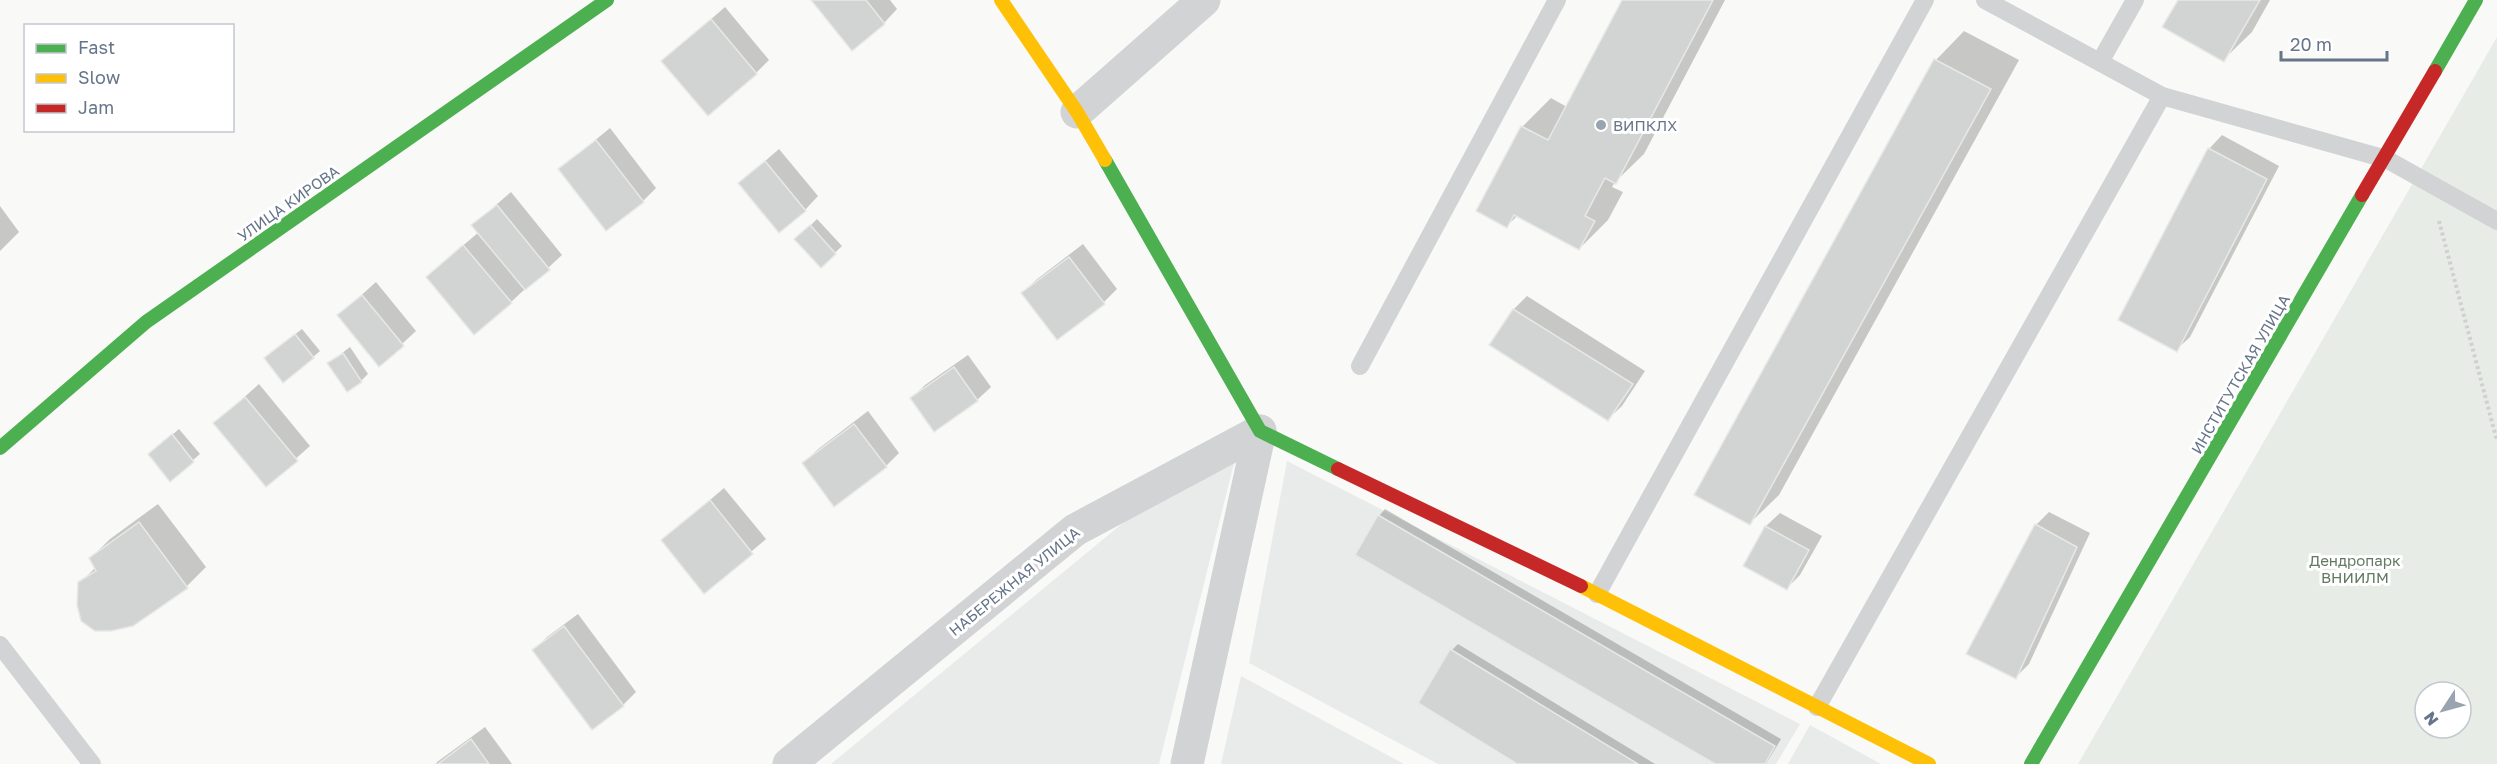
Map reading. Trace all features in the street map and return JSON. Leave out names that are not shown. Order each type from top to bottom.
[{"type":"street","name":"УЛИЦА КИРОВА","points":[[0,448],[146,322],[607,0]]},
{"type":"street","points":[[1001,0],[1077,112],[1260,431],[1597,594],[1929,764]]},
{"type":"street","points":[[1077,112],[1204,0]]},
{"type":"street","name":"ИНСТИТУТСКАЯ УЛИЦА","points":[[2031,764],[2386,159],[2476,0]]},
{"type":"street","points":[[1187,764],[1260,431]]},
{"type":"street","name":"НАБЕРЕЖНАЯ УЛИЦА","points":[[789,764],[1075,530],[1260,431]]},
{"type":"lane","points":[[1360,366],[1557,0]]},
{"type":"lane","points":[[1597,594],[1925,0]]},
{"type":"lane","points":[[1985,0],[2162,96],[2386,159],[2497,221]]},
{"type":"lane","points":[[2100,63],[2135,0]]},
{"type":"lane","points":[[1817,707],[2162,96]]},
{"type":"lane","points":[[0,645],[92,764]]},
{"type":"path","points":[[2429,183],[2497,441]]},
{"type":"shaded area","points":[[1244,423],[1159,764],[831,764]]},
{"type":"shaded area","points":[[1287,461],[1800,724],[1776,764],[1438,764],[1249,663]]},
{"type":"shaded area","points":[[1241,676],[1404,764],[1221,764]]},
{"type":"shaded area","points":[[1810,725],[1881,764],[1788,764]]},
{"type":"green space","name":"Дендропарк ВНИИЛМ","points":[[2497,37],[2497,764],[2078,764]]},
{"type":"building","points":[[811,0],[866,0],[885,24],[852,51]]},
{"type":"building","name":"ВИПКЛХ","points":[[1622,0],[1713,0],[1616,184],[1605,178],[1585,216],[1595,221],[1579,250],[1514,215],[1507,228],[1476,211],[1521,126],[1548,140]]},
{"type":"building","points":[[2178,0],[2260,0],[2224,62],[2162,27]]},
{"type":"building","points":[[711,19],[757,74],[708,116],[661,61]]},
{"type":"building","points":[[1934,59],[1991,89],[1750,525],[1694,495]]},
{"type":"building","points":[[596,140],[644,202],[606,231],[558,169]]},
{"type":"building","points":[[2208,148],[2267,179],[2177,352],[2118,320]]},
{"type":"building","points":[[765,161],[806,211],[779,233],[738,183]]},
{"type":"building","points":[[497,205],[550,270],[525,290],[471,225]]},
{"type":"building","points":[[810,225],[836,254],[821,268],[794,239]]},
{"type":"building","points":[[463,245],[512,303],[474,335],[426,277]]},
{"type":"building","points":[[1069,257],[1105,304],[1057,340],[1021,293]]},
{"type":"building","points":[[362,295],[404,346],[379,367],[337,315]]},
{"type":"building","points":[[1513,309],[1633,384],[1608,421],[1489,345]]},
{"type":"building","points":[[295,334],[314,358],[283,383],[264,358]]},
{"type":"building","points":[[343,353],[362,382],[347,392],[327,363]]},
{"type":"building","points":[[954,367],[978,401],[934,432],[910,398]]},
{"type":"building","points":[[245,397],[298,461],[266,487],[213,423]]},
{"type":"building","points":[[854,424],[887,467],[834,507],[802,463]]},
{"type":"building","points":[[172,434],[194,462],[170,482],[148,454]]},
{"type":"building","points":[[710,500],[753,554],[704,594],[661,540]]},
{"type":"building","points":[[1378,515],[1775,746],[1765,764],[1715,764],[1355,555]]},
{"type":"building","points":[[139,522],[188,588],[133,626],[111,631],[95,631],[81,621],[77,605],[78,582],[96,571],[89,558]]},
{"type":"building","points":[[2035,524],[2077,547],[2016,679],[1966,654]]},
{"type":"building","points":[[1765,526],[1809,550],[1787,590],[1743,566]]},
{"type":"building","points":[[564,626],[624,706],[592,730],[532,650]]},
{"type":"building","points":[[1450,649],[1638,764],[1517,764],[1418,703]]},
{"type":"building","points":[[471,739],[489,764],[438,764]]},
{"type":"traffic: fast","points":[[0,448],[146,322],[607,0]]},
{"type":"traffic: fast","points":[[2435,71],[2476,0]]},
{"type":"traffic: fast","points":[[1105,160],[1260,431],[1338,469]]},
{"type":"traffic: fast","points":[[2031,764],[2362,195]]},
{"type":"traffic: slow","points":[[1001,0],[1077,112],[1105,160]]},
{"type":"traffic: slow","points":[[1581,586],[1929,764]]},
{"type":"traffic: jam","points":[[2362,195],[2435,71]]},
{"type":"traffic: jam","points":[[1338,469],[1581,586]]},
{"type":"place","name":"ВИПКЛХ","points":[[1601,125]]}]
